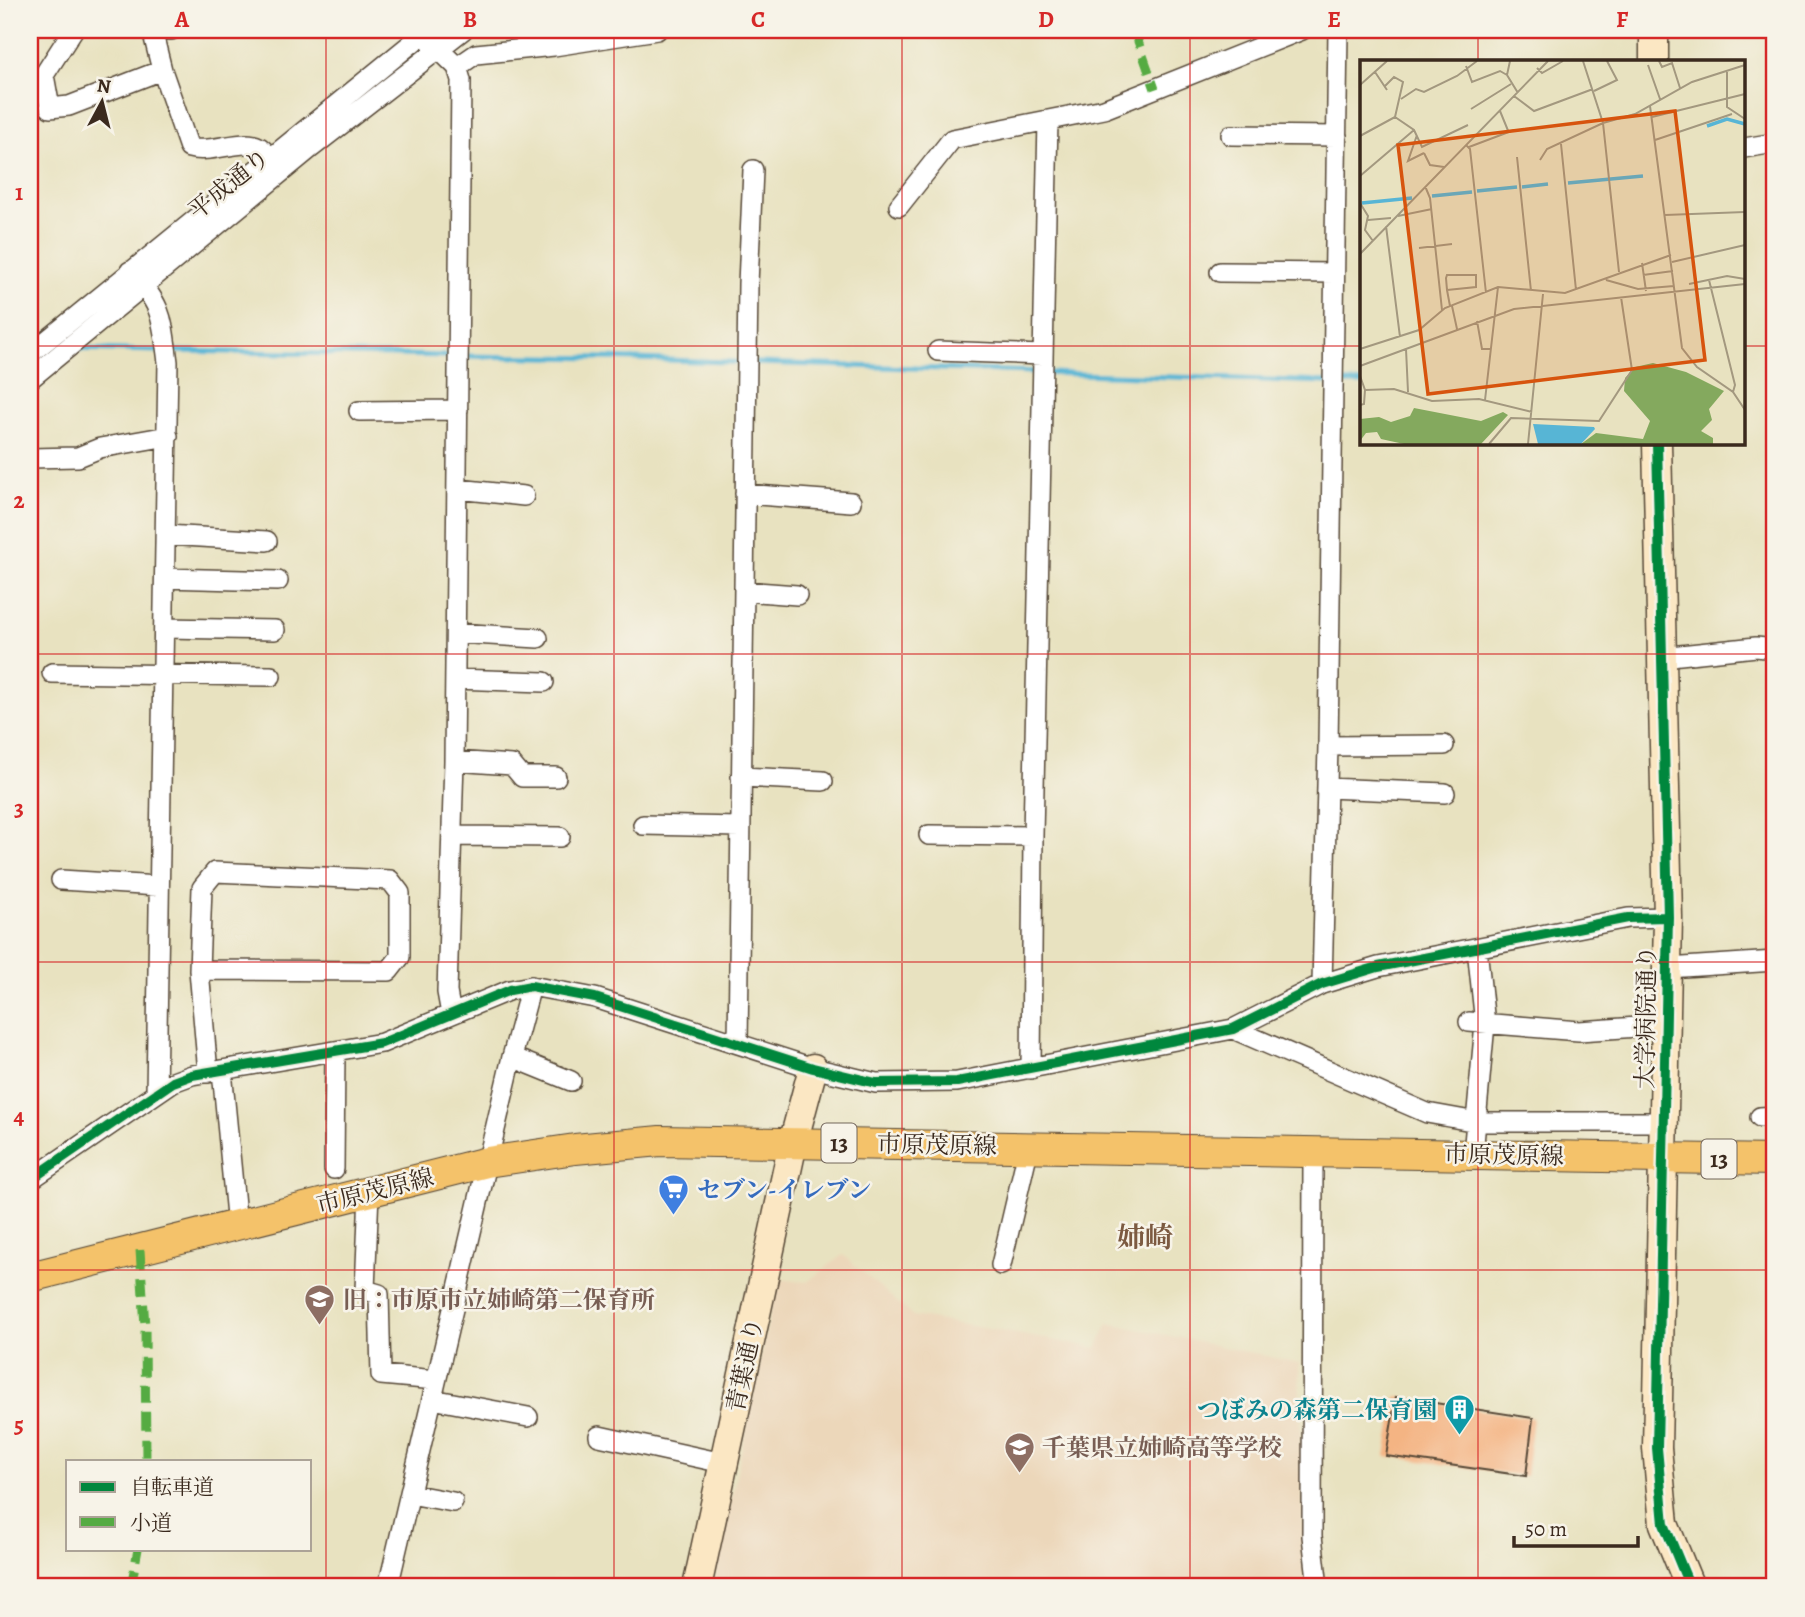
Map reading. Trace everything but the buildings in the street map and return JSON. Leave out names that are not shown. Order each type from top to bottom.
[{"type":"main road","name":"市原茂原線","points":[[30,1277],[487,1163],[575,1149],[660,1141],[1775,1160]]},
{"type":"street","points":[[73,30],[44,75],[50,108],[69,106],[162,70]]},
{"type":"street","points":[[152,30],[162,70],[190,148],[200,151],[249,143],[261,147],[275,165]]},
{"type":"street","name":"平成通り","points":[[30,379],[137,279],[275,165],[463,30]]},
{"type":"street","points":[[457,67],[476,54],[554,46],[657,30]]},
{"type":"street","points":[[899,206],[952,139],[1104,109],[1302,30]]},
{"type":"street","points":[[1322,984],[1338,30]]},
{"type":"street","points":[[1654,30],[1654,60]]},
{"type":"street","points":[[425,32],[438,50],[457,67],[461,80],[456,633],[447,992],[451,1014]]},
{"type":"street","name":"平成通り","points":[[275,165],[403,38],[425,32]]},
{"type":"street","points":[[1031,1069],[1033,836],[1048,120]]},
{"type":"street","points":[[1231,135],[1337,136]]},
{"type":"street","points":[[1745,148],[1775,143]]},
{"type":"street","points":[[738,1043],[752,170]]},
{"type":"street","points":[[1220,272],[1334,273]]},
{"type":"street","points":[[137,279],[162,314],[168,362],[156,1093]]},
{"type":"street","name":"平成通り","points":[[30,354],[137,279]]},
{"type":"street","points":[[937,351],[1043,355]]},
{"type":"street","points":[[359,411],[457,410]]},
{"type":"street","points":[[30,457],[78,457],[100,448],[168,436]]},
{"type":"street","name":"大学病院通り","points":[[1657,444],[1668,968],[1657,1448],[1664,1524],[1690,1587]]},
{"type":"street","points":[[458,489],[524,496]]},
{"type":"street","points":[[745,494],[851,502]]},
{"type":"street","points":[[166,535],[267,541]]},
{"type":"street","points":[[165,578],[278,581]]},
{"type":"street","points":[[744,592],[797,595]]},
{"type":"street","points":[[164,628],[275,630]]},
{"type":"street","points":[[456,633],[538,638]]},
{"type":"street","points":[[1661,657],[1756,647],[1775,649]]},
{"type":"street","points":[[52,673],[271,677]]},
{"type":"street","points":[[455,679],[544,682]]},
{"type":"street","points":[[1328,746],[1444,745]]},
{"type":"street","points":[[454,761],[512,765],[522,777],[556,777]]},
{"type":"street","points":[[741,776],[823,781]]},
{"type":"street","points":[[1327,788],[1445,793]]},
{"type":"street","points":[[643,825],[740,827]]},
{"type":"street","points":[[929,835],[1033,836]]},
{"type":"street","points":[[452,836],[560,836]]},
{"type":"street","points":[[199,970],[389,971],[400,957],[400,893],[390,880],[215,872],[202,888],[199,970],[237,1226]]},
{"type":"street","points":[[61,880],[158,886]]},
{"type":"street","points":[[30,1180],[173,1082],[215,1072],[383,1043],[510,990],[531,986],[595,998],[813,1068],[876,1083],[957,1082],[1233,1028],[1322,984],[1378,967],[1628,918],[1668,917]]},
{"type":"street","points":[[1473,1154],[1477,1122],[1477,948]]},
{"type":"street","points":[[1668,968],[1775,961]]},
{"type":"street","points":[[388,1587],[531,986]]},
{"type":"street","points":[[1477,1023],[1579,1031],[1667,1025]]},
{"type":"street","points":[[1233,1028],[1427,1112],[1477,1122],[1665,1122]]},
{"type":"street","points":[[334,1169],[335,1052]]},
{"type":"street","points":[[512,1058],[571,1081]]},
{"type":"street","name":"青葉通り","points":[[697,1587],[793,1143],[813,1068]]},
{"type":"street","points":[[1001,1265],[1029,1146]]},
{"type":"street","points":[[1312,1151],[1312,1536],[1318,1587]]},
{"type":"street","points":[[369,1192],[365,1290],[379,1294],[381,1375],[528,1417]]},
{"type":"street","points":[[599,1436],[723,1464]]},
{"type":"street","points":[[410,1493],[453,1502]]},
{"type":"shaded area","name":"千葉県立姉崎高等学校","points":[[843,1255],[913,1316],[1097,1348],[1108,1323],[1299,1363],[1305,1587],[713,1587],[777,1279],[807,1282]]},
{"type":"waterway","points":[[74,349],[163,351]]},
{"type":"waterway","points":[[172,351],[453,356]]},
{"type":"waterway","points":[[463,356],[1037,372]]},
{"type":"waterway","points":[[1047,373],[1328,382]]},
{"type":"waterway","points":[[1337,383],[1360,383]]},
{"type":"marked path","points":[[1134,30],[1155,89]]},
{"type":"marked path","points":[[140,1250],[145,1326],[146,1460]]},
{"type":"marked path","points":[[131,1587],[138,1550]]},
{"type":"cycle path","points":[[1657,444],[1668,917],[1657,1448],[1664,1524],[1690,1587]]},
{"type":"cycle path","points":[[30,1180],[173,1082],[192,1075],[382,1043],[510,990],[531,986],[595,998],[813,1068],[876,1083],[957,1082],[1233,1029],[1322,984],[1378,967],[1628,918],[1668,917]]},
{"type":"place","name":"セブン-イレブン","points":[[674,1217]]},
{"type":"place","name":"旧：市原市立姉崎第二保育所","points":[[320,1327]]},
{"type":"place","name":"つぼみの森第二保育園","points":[[1460,1437]]},
{"type":"place","name":"千葉県立姉崎高等学校","points":[[1019,1475]]},
{"type":"district","name":"姉崎","points":[[1145,1237]]}]
